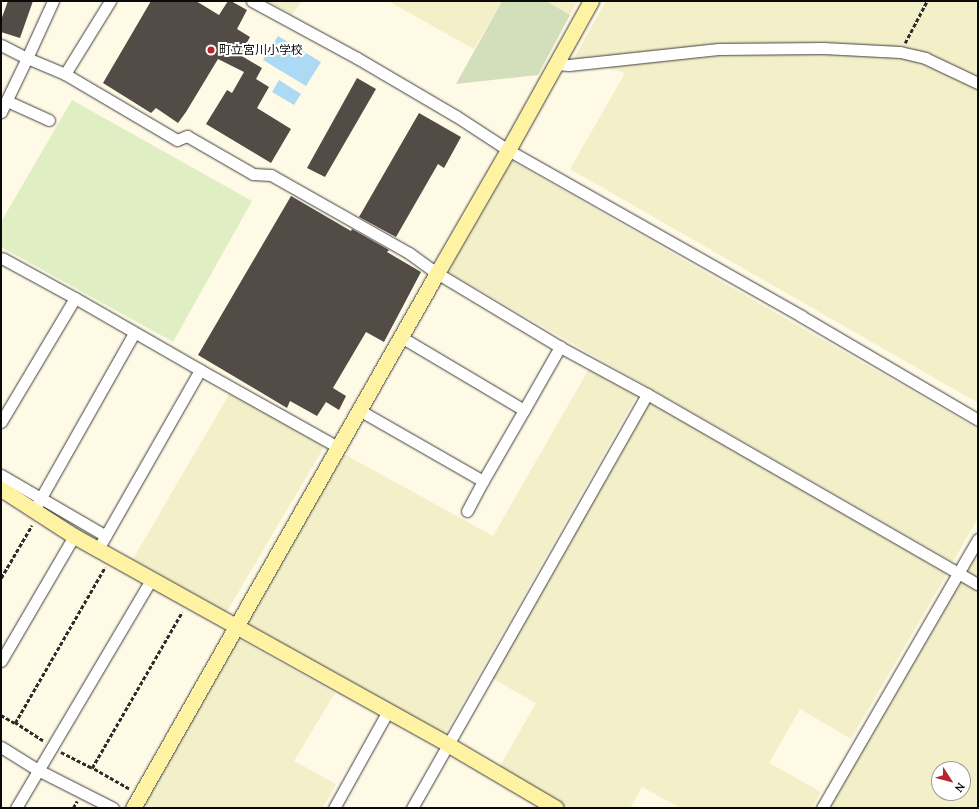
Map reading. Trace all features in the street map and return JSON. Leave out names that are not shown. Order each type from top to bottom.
[{"type":"street","points":[[1,112],[53,1]]},
{"type":"street","points":[[65,74],[110,1]]},
{"type":"street","points":[[252,1],[357,58],[450,112],[508,150],[801,316],[978,420]]},
{"type":"street","points":[[133,808],[401,337],[436,272],[508,150],[591,1]]},
{"type":"street","points":[[1,45],[65,74],[177,140],[187,136],[253,174],[271,175],[409,253],[436,272],[560,347],[647,394],[978,584]]},
{"type":"street","points":[[555,64],[569,65],[718,49],[824,48],[900,52],[925,58],[978,83]]},
{"type":"street","points":[[6,101],[49,120]]},
{"type":"street","points":[[1,259],[75,298],[134,333],[338,447]]},
{"type":"street","points":[[1,422],[75,298]]},
{"type":"street","points":[[38,507],[134,333]]},
{"type":"street","points":[[401,337],[524,410]]},
{"type":"street","points":[[467,511],[560,347]]},
{"type":"street","points":[[105,553],[106,536],[200,370]]},
{"type":"street","points":[[412,808],[647,394]]},
{"type":"street","points":[[359,410],[484,481]]},
{"type":"street","points":[[1,475],[74,536],[449,744],[556,808]]},
{"type":"street","points":[[1,489],[38,507],[106,536]]},
{"type":"street","points":[[1,661],[74,536]]},
{"type":"street","points":[[822,808],[978,538]]},
{"type":"street","points":[[16,808],[152,578]]},
{"type":"street","points":[[334,808],[388,711]]},
{"type":"street","points":[[1,747],[38,770],[113,808]]},
{"type":"path","points":[[900,52],[927,1]]},
{"type":"path","points":[[1,578],[38,507]]},
{"type":"path","points":[[15,723],[105,553]]},
{"type":"path","points":[[92,768],[190,599]]},
{"type":"path","points":[[1,715],[52,747],[140,795]]},
{"type":"shaded area","points":[[268,1],[302,1],[292,15]]},
{"type":"shaded area","points":[[388,1],[502,1],[474,49]]},
{"type":"shaded area","points":[[546,1],[578,1],[570,15]]},
{"type":"shaded area","points":[[606,1],[978,1],[978,403],[570,169],[625,73],[574,58]]},
{"type":"shaded area","points":[[512,161],[978,429],[978,518],[953,562],[448,272]]},
{"type":"shaded area","points":[[589,369],[637,395],[444,736],[247,625],[344,454],[493,536]]},
{"type":"shaded area","points":[[230,393],[324,447],[226,613],[133,559]]},
{"type":"shaded area","points":[[648,401],[947,574],[851,739],[800,709],[769,763],[821,792],[812,808],[677,808],[677,806],[642,787],[630,808],[570,808],[499,768],[536,703],[490,677]]},
{"type":"shaded area","points":[[978,547],[978,808],[828,808],[889,703]]},
{"type":"shaded area","points":[[238,639],[335,693],[294,761],[336,784],[323,808],[140,808]]},
{"type":"green space","points":[[502,1],[546,1],[570,15],[538,75],[456,84]]},
{"type":"green space","points":[[72,100],[252,201],[173,342],[1,247],[1,222]]},
{"type":"water","points":[[278,36],[321,62],[306,86],[263,60]]},
{"type":"water","points":[[279,80],[301,94],[294,105],[272,92]]},
{"type":"building","points":[[8,1],[33,1],[20,38],[1,32],[1,20]]},
{"type":"building","points":[[151,1],[196,1],[219,15],[228,1],[231,1],[247,10],[237,29],[250,37],[240,55],[262,68],[256,79],[269,87],[257,108],[291,129],[271,163],[206,124],[227,90],[232,93],[244,72],[218,59],[178,123],[156,108],[151,113],[103,83]]},
{"type":"building","points":[[357,78],[376,89],[325,177],[307,168]]},
{"type":"building","points":[[419,113],[461,137],[444,168],[438,164],[396,237],[359,217]]},
{"type":"building","points":[[291,196],[351,231],[352,229],[389,250],[387,252],[421,272],[384,342],[366,332],[333,388],[346,396],[339,410],[326,402],[317,416],[290,401],[287,408],[198,355]]},
{"type":"place","name":"町立宮川小学校","points":[[211,50]]}]
